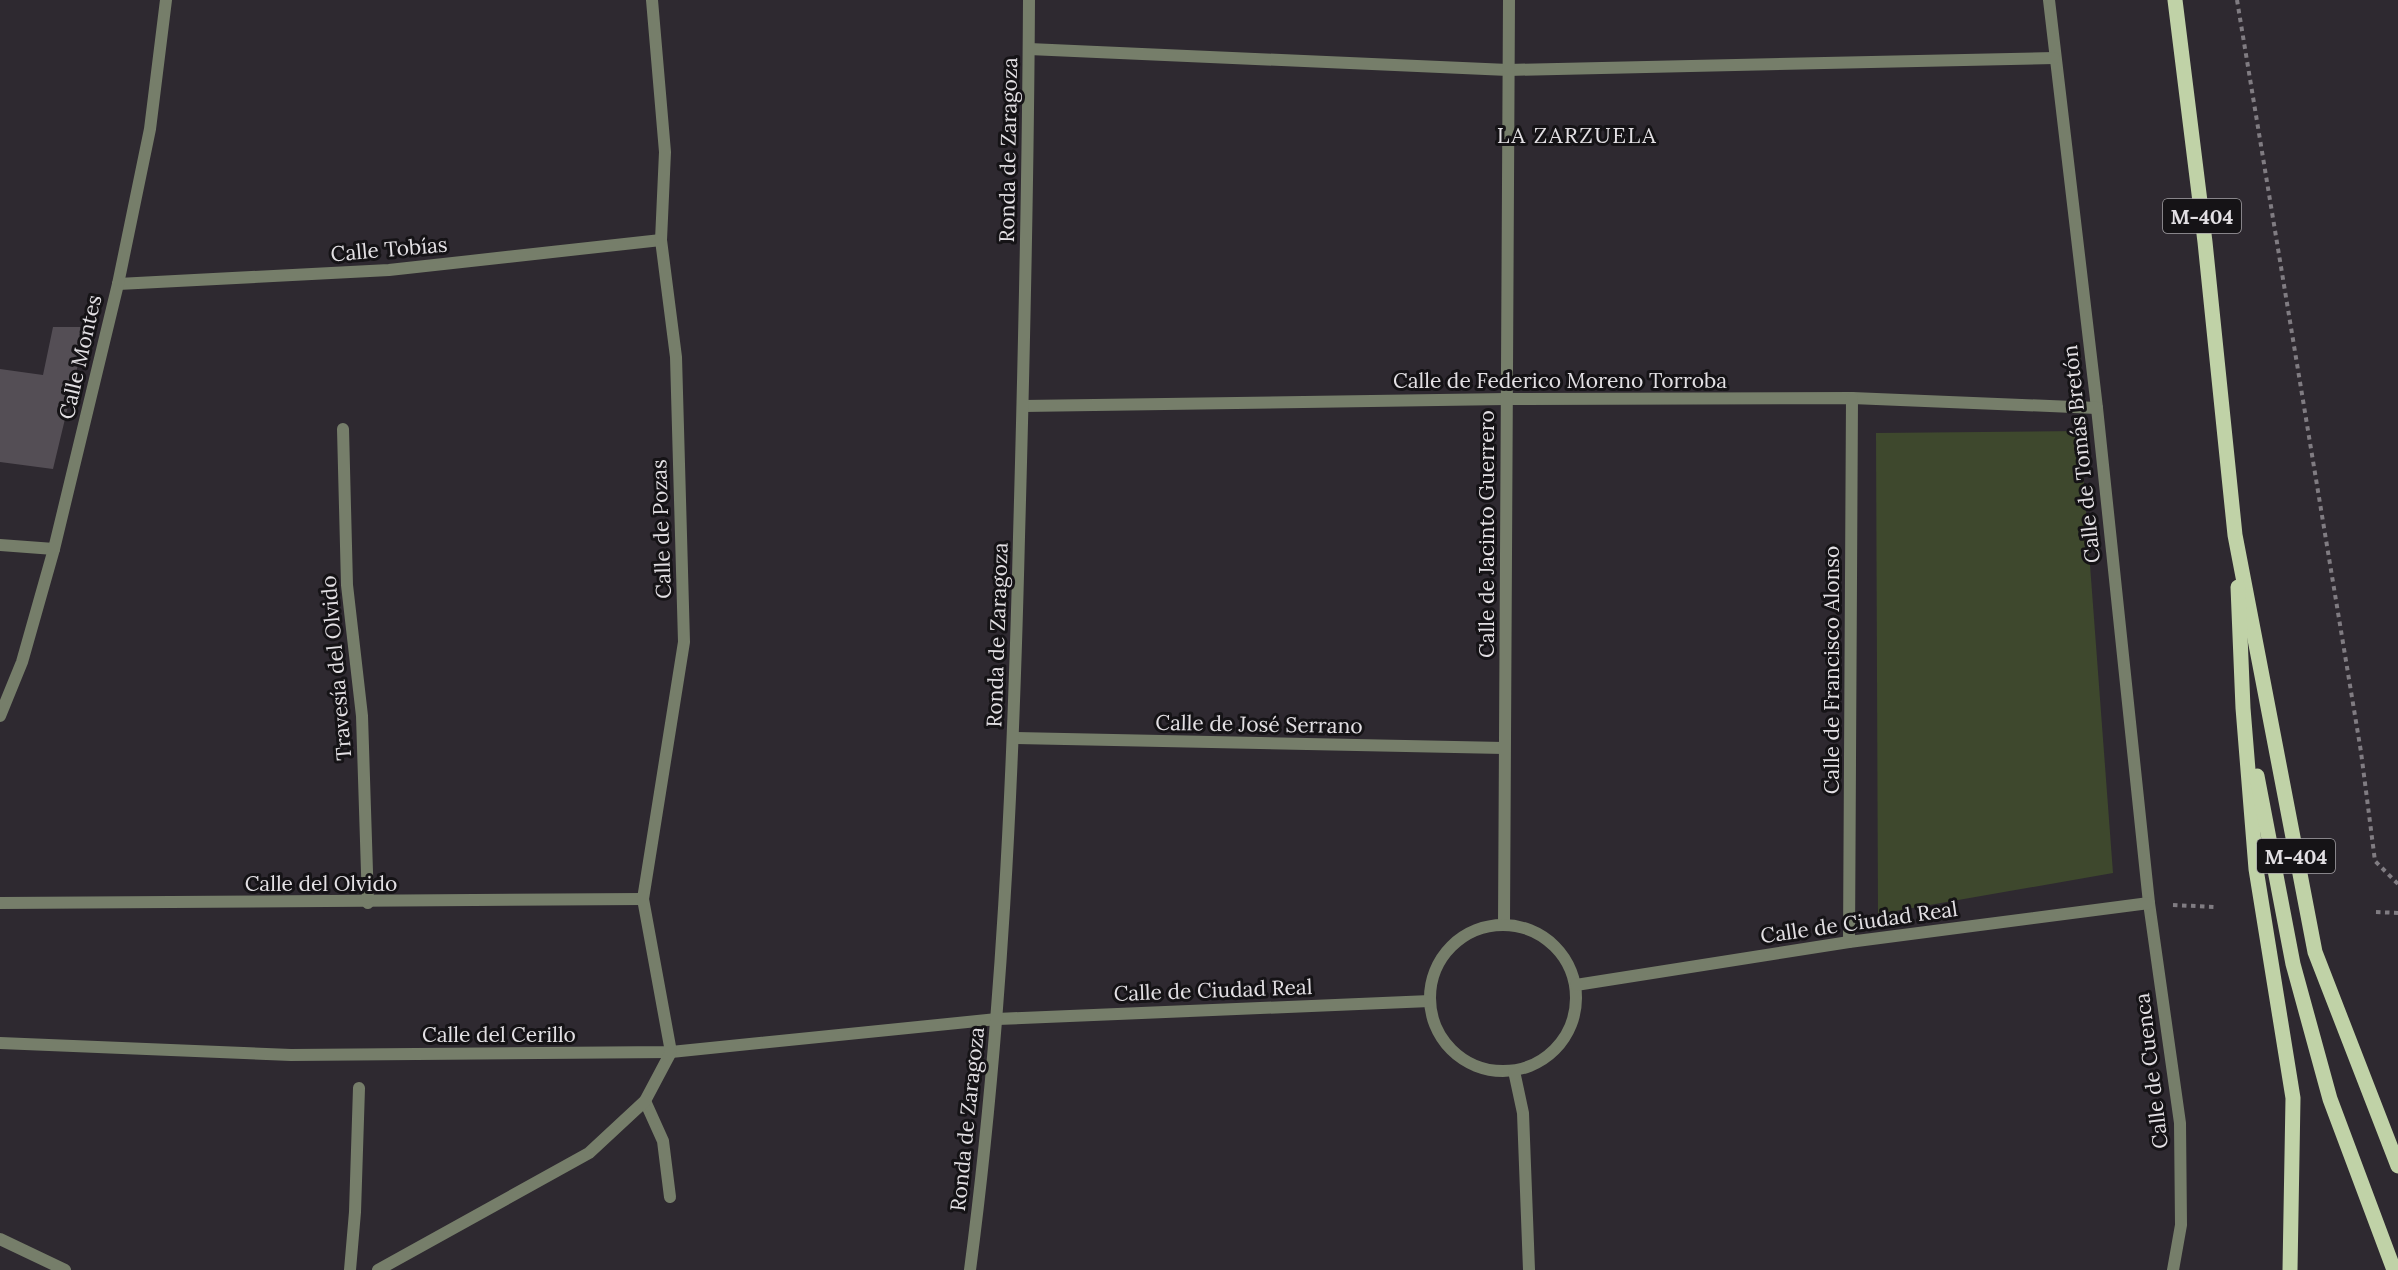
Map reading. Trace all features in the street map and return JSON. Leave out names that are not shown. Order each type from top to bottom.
[{"type":"main road","name":"M-404","points":[[2175,0],[2205,242],[2235,535],[2242,708],[2293,964],[2330,1099],[2394,1270]]},
{"type":"main road","name":"M-404","points":[[2235,535],[2315,952],[2398,1166]]},
{"type":"main road","points":[[2242,708],[2256,869],[2293,1098],[2290,1270]]},
{"type":"street","name":"Calle Montes","points":[[0,716],[22,662],[54,549],[118,284],[150,129],[166,0]]},
{"type":"street","name":"Calle de Pozas","points":[[652,0],[665,152],[661,240],[676,357],[684,642],[643,899],[671,1052]]},
{"type":"street","name":"Ronda de Zaragoza","points":[[970,1270],[986,1147],[997,1019],[1014,738],[1023,406],[1029,0]]},
{"type":"street","name":"Calle de Jacinto Guerrero","points":[[1504,924],[1509,0]]},
{"type":"street","name":"Calle de Tomás Bretón","points":[[2049,0],[2054,58],[2097,408],[2149,903]]},
{"type":"street","points":[[1029,49],[1508,70],[2054,58]]},
{"type":"street","name":"Calle Tobías","points":[[118,284],[389,270],[661,240]]},
{"type":"street","name":"Calle de Federico Moreno Torroba","points":[[1023,406],[1506,399],[1852,398],[2097,408]]},
{"type":"street","name":"Calle de Francisco Alonso","points":[[1849,942],[1852,398]]},
{"type":"street","name":"Travesía del Olvido","points":[[343,429],[347,585],[362,716],[368,903]]},
{"type":"street","points":[[0,545],[54,549]]},
{"type":"street","name":"Calle de José Serrano","points":[[1014,738],[1504,748]]},
{"type":"street","name":"Calle del Olvido","points":[[0,903],[368,903],[643,899]]},
{"type":"street","name":"Calle de Ciudad Real","points":[[1576,985],[1849,942],[2149,903]]},
{"type":"street","name":"Calle de Cuenca","points":[[2149,903],[2180,1123],[2181,1225],[2173,1270]]},
{"type":"street","points":[[1504,924],[1529,929],[1551,941],[1567,961],[1576,985],[1577,1009],[1570,1031],[1556,1050],[1537,1064],[1514,1071],[1482,1068],[1467,1062],[1448,1046],[1434,1025],[1430,1001],[1432,977],[1443,956],[1459,939],[1480,928],[1504,924]]},
{"type":"street","name":"Calle de Ciudad Real","points":[[997,1019],[1430,1001]]},
{"type":"street","name":"Calle del Cerillo","points":[[0,1043],[291,1055],[671,1052],[997,1019]]},
{"type":"street","points":[[378,1270],[589,1153],[645,1101],[671,1052]]},
{"type":"street","points":[[1514,1071],[1523,1113],[1530,1270]]},
{"type":"street","points":[[350,1270],[355,1212],[359,1088]]},
{"type":"street","points":[[645,1101],[663,1142],[670,1197]]},
{"type":"street","points":[[0,1239],[65,1270]]},
{"type":"path","points":[[2237,0],[2361,752],[2375,861],[2398,884]]},
{"type":"path","points":[[2149,903],[2215,907]]},
{"type":"path","points":[[2376,912],[2398,912]]},
{"type":"green space","points":[[2080,431],[2113,873],[1878,914],[1876,433]]},
{"type":"building","points":[[53,327],[87,327],[53,469],[0,462],[0,369],[43,375]]},
{"type":"district","name":"LA ZARZUELA","points":[[1577,135]]}]
